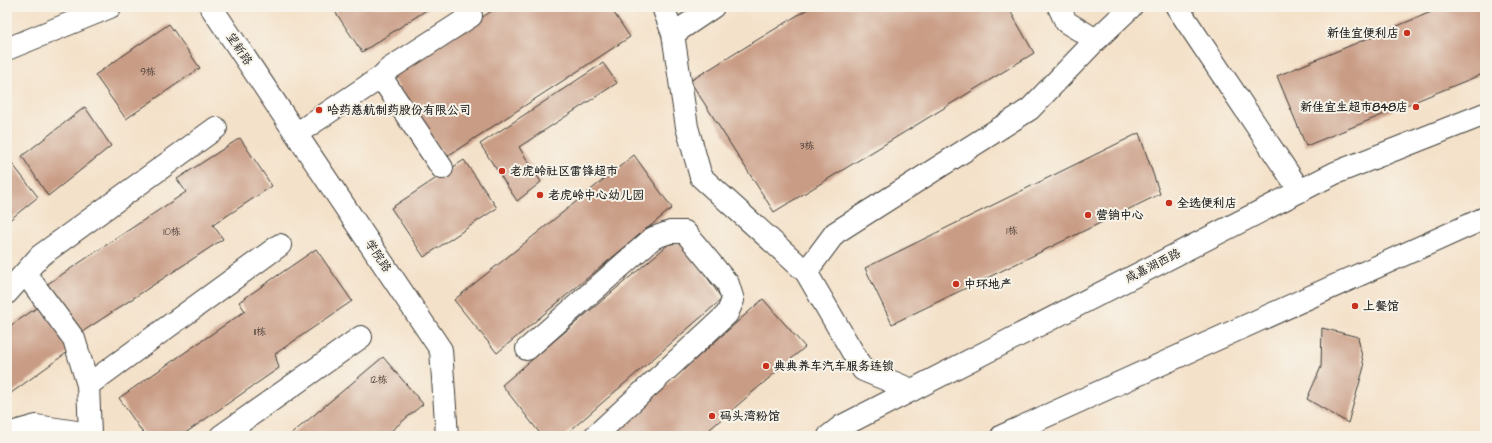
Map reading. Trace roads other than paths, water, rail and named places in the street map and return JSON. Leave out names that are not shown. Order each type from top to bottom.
[{"type":"street","points":[[7,49],[110,7]]},
{"type":"street","name":"望新路","points":[[211,7],[267,90]]},
{"type":"street","points":[[663,7],[673,34],[687,127],[701,177],[806,272],[863,370],[912,390]]},
{"type":"street","points":[[673,34],[713,7]]},
{"type":"street","points":[[1059,7],[1066,22],[1096,40]]},
{"type":"street","points":[[806,272],[835,234],[1030,109],[1096,40],[1131,7]]},
{"type":"street","points":[[1178,7],[1300,190]]},
{"type":"street","points":[[296,134],[381,77],[389,68],[471,16]]},
{"type":"street","points":[[381,77],[442,168]]},
{"type":"street","name":"学院路","points":[[267,90],[441,350],[447,436]]},
{"type":"street","name":"咸嘉湖西路","points":[[829,436],[842,426],[1300,190],[1335,173],[1485,114]]},
{"type":"street","points":[[7,293],[40,256],[216,128]]},
{"type":"street","points":[[1002,436],[1485,218]]},
{"type":"street","points":[[527,349],[653,238],[670,232],[685,232],[728,284],[733,300],[727,314],[595,436]]},
{"type":"street","points":[[88,385],[280,245]]},
{"type":"street","points":[[7,434],[36,426],[91,435],[88,385],[74,339],[25,273]]},
{"type":"street","points":[[221,436],[361,337]]},
{"type":"place","name":"新佳宜便利店","points":[[1407,33]]},
{"type":"place","name":"新佳宜生超市848店","points":[[1416,107]]},
{"type":"place","name":"哈药慈航制药股份有限公司","points":[[319,110]]},
{"type":"place","name":"老虎岭社区雷锋超市","points":[[502,171]]},
{"type":"place","name":"老虎岭中心幼儿园","points":[[540,195]]},
{"type":"place","name":"全选便利店","points":[[1169,203]]},
{"type":"place","name":"营销中心","points":[[1088,215]]},
{"type":"place","name":"中环地产","points":[[956,284]]},
{"type":"place","name":"上餐馆","points":[[1355,306]]},
{"type":"place","name":"典典养车汽车服务连锁","points":[[766,366]]},
{"type":"place","name":"码头湾粉馆","points":[[712,416]]}]
